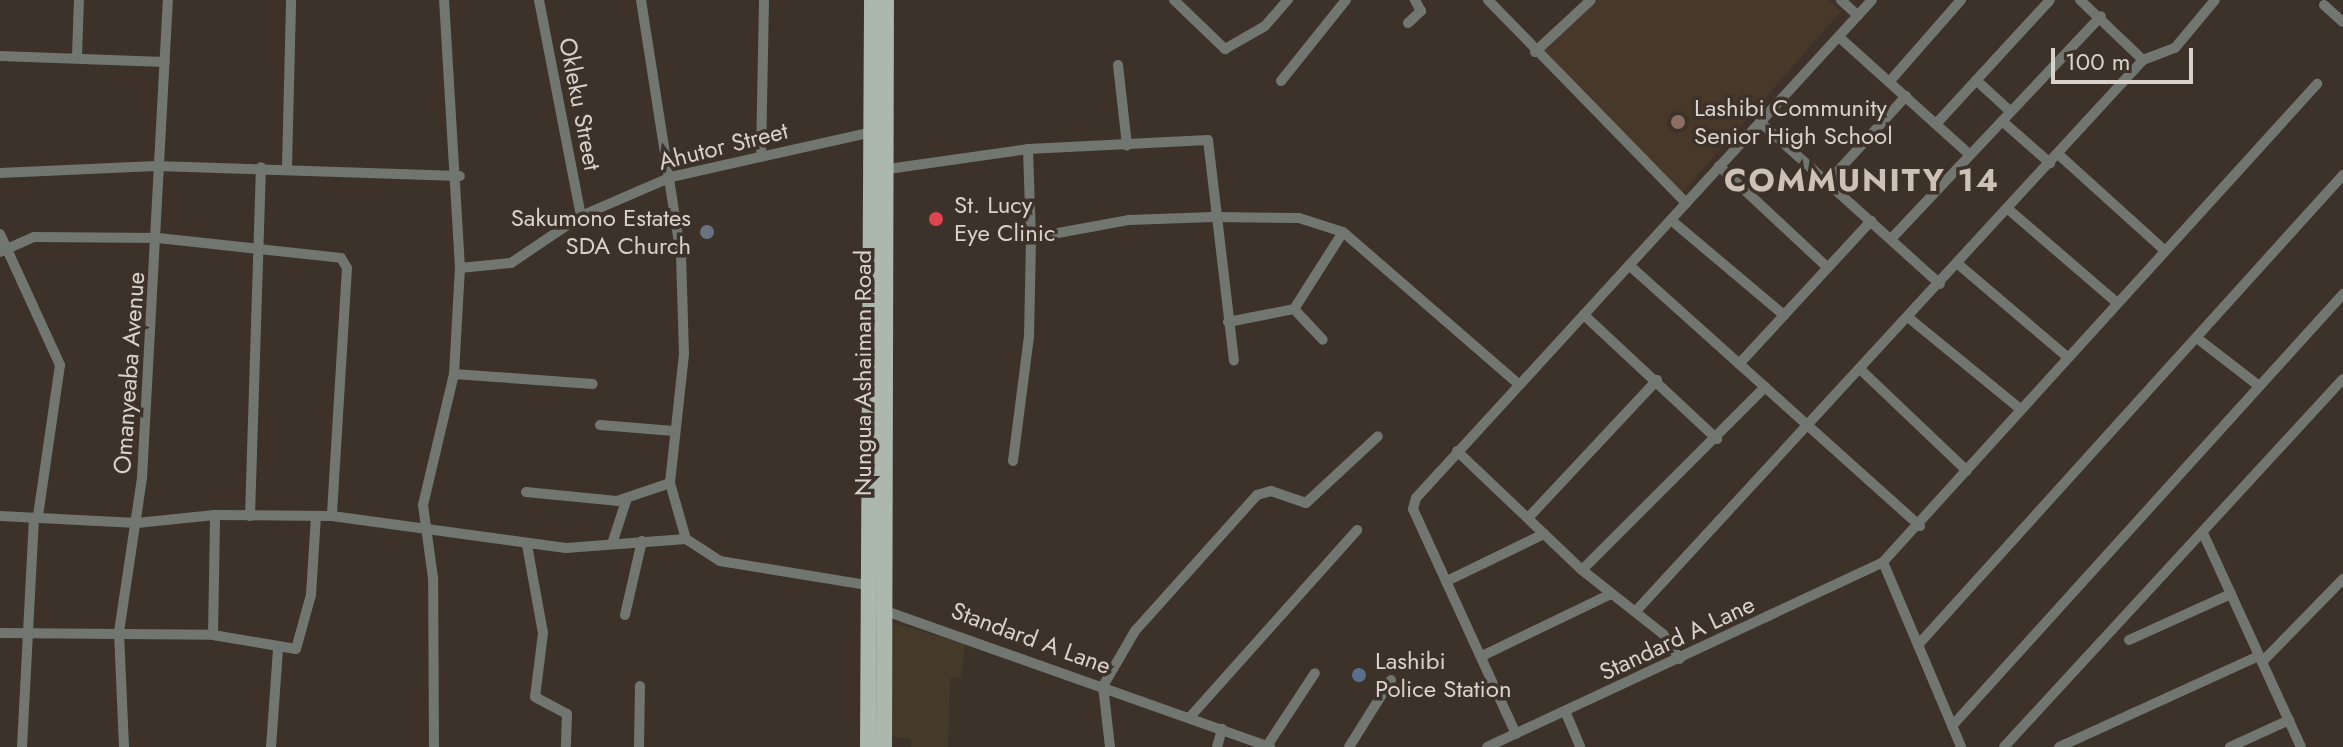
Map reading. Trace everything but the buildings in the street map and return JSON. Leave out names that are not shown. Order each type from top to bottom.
[{"type":"main road","name":"Nungua Ashaiman Road","points":[[872,0],[874,586]]},
{"type":"main road","name":"Nungua Ashaiman Road","points":[[868,747],[888,169],[886,0]]},
{"type":"main road","name":"Nungua Ashaiman Road","points":[[873,608],[884,747]]},
{"type":"street","points":[[77,56],[79,0]]},
{"type":"street","name":"Omanyeaba Avenue","points":[[124,747],[119,632],[137,523],[158,238],[156,166],[168,0]]},
{"type":"street","points":[[287,167],[291,0]]},
{"type":"street","points":[[434,747],[427,466],[454,374],[460,268],[460,176],[444,0]]},
{"type":"street","name":"Okleku Street","points":[[539,0],[581,216]]},
{"type":"street","points":[[641,0],[671,177],[684,354],[670,483],[686,539]]},
{"type":"street","points":[[761,157],[764,0]]},
{"type":"street","points":[[1174,0],[1225,49],[1265,26],[1288,0]]},
{"type":"street","points":[[1281,81],[1346,0]]},
{"type":"street","points":[[1408,23],[1421,11],[1415,0]]},
{"type":"street","points":[[1488,0],[1535,52],[1686,203]]},
{"type":"street","points":[[1535,52],[1591,0]]},
{"type":"street","points":[[1841,0],[1858,16]]},
{"type":"street","points":[[1516,734],[1413,503],[1516,382],[1584,315],[1872,0]]},
{"type":"street","points":[[1890,81],[1961,0]]},
{"type":"street","points":[[1936,124],[2050,0]]},
{"type":"street","points":[[2080,0],[2101,16],[2143,60]]},
{"type":"street","points":[[1636,611],[1810,427],[2143,60],[2175,48],[2215,0]]},
{"type":"street","points":[[2324,2],[2343,22]]},
{"type":"street","points":[[1891,239],[2101,16]]},
{"type":"street","points":[[1839,37],[1970,155]]},
{"type":"street","points":[[0,56],[77,56],[165,62]]},
{"type":"street","points":[[1118,65],[1127,145]]},
{"type":"street","points":[[1976,80],[2011,112]]},
{"type":"street","name":"Standard A Lane","points":[[1487,747],[1883,562],[1920,526],[2019,408],[2162,248],[2317,84]]},
{"type":"street","points":[[1828,182],[1906,96]]},
{"type":"street","points":[[2002,121],[2050,163]]},
{"type":"street","points":[[1760,122],[1940,284]]},
{"type":"street","name":"Ahutor Street","points":[[460,268],[511,263],[581,216],[671,177],[872,132]]},
{"type":"street","points":[[888,169],[1028,149],[1208,140],[1213,217],[1234,360]]},
{"type":"street","points":[[1013,461],[1029,336],[1031,238],[1028,149]]},
{"type":"street","points":[[2058,154],[2162,248]]},
{"type":"street","points":[[0,173],[156,166],[287,167],[460,176]]},
{"type":"street","points":[[1719,166],[1828,268]]},
{"type":"street","points":[[250,516],[261,254],[261,167]]},
{"type":"street","points":[[1918,645],[2343,175]]},
{"type":"street","points":[[2008,209],[2115,301]]},
{"type":"street","points":[[1031,238],[1129,220],[1299,218],[1343,232],[1516,382]]},
{"type":"street","points":[[1671,220],[1784,315]]},
{"type":"street","points":[[1739,364],[1871,221]]},
{"type":"street","points":[[1228,322],[1294,309],[1343,232]]},
{"type":"street","points":[[0,234],[4,250],[62,382],[51,409],[36,517],[26,634],[22,747]]},
{"type":"street","points":[[4,250],[34,237],[158,238],[261,254],[333,253],[347,268],[332,516]]},
{"type":"street","points":[[1958,264],[2066,356]]},
{"type":"street","points":[[1629,265],[1920,526]]},
{"type":"street","points":[[1952,726],[2343,294]]},
{"type":"street","points":[[1294,309],[1323,340]]},
{"type":"street","points":[[1584,315],[1717,439]]},
{"type":"street","points":[[1909,318],[2019,408]]},
{"type":"street","points":[[2197,338],[2259,386]]},
{"type":"street","points":[[1861,370],[1967,471]]},
{"type":"street","points":[[454,374],[593,384]]},
{"type":"street","points":[[2004,747],[2203,533],[2339,393],[2343,379]]},
{"type":"street","points":[[1528,518],[1657,380]]},
{"type":"street","points":[[1582,570],[1717,439],[1765,387]]},
{"type":"street","points":[[600,425],[674,431]]},
{"type":"street","points":[[1110,747],[1103,686],[1135,631],[1257,495],[1271,491],[1306,503],[1378,436]]},
{"type":"street","points":[[1457,451],[1582,570],[1636,611],[1680,659]]},
{"type":"street","points":[[526,492],[626,501],[670,483]]},
{"type":"street","points":[[612,544],[626,501]]},
{"type":"street","points":[[0,516],[137,523],[215,515],[332,516],[429,524],[527,545],[686,539],[720,561],[874,586]]},
{"type":"street","points":[[213,635],[215,515]]},
{"type":"street","points":[[0,633],[213,635],[278,649],[302,644],[316,516]]},
{"type":"street","points":[[1190,717],[1357,530]]},
{"type":"street","points":[[2203,533],[2301,747]]},
{"type":"street","points":[[1447,581],[1544,534]]},
{"type":"street","points":[[625,615],[642,541]]},
{"type":"street","points":[[527,545],[543,633],[535,697],[567,714],[566,747]]},
{"type":"street","points":[[1883,562],[1961,747]]},
{"type":"street","points":[[2059,747],[2261,659],[2343,579]]},
{"type":"street","points":[[1482,656],[1611,594]]},
{"type":"street","points":[[2129,640],[2231,594]]},
{"type":"street","name":"Standard A Lane","points":[[873,608],[1268,746]]},
{"type":"street","points":[[271,747],[278,649]]},
{"type":"street","points":[[1268,746],[1315,673]]},
{"type":"street","points":[[1349,747],[1391,680]]},
{"type":"street","points":[[639,747],[640,686]]},
{"type":"street","points":[[1565,711],[1580,747]]},
{"type":"street","points":[[2230,747],[2289,720]]},
{"type":"street","points":[[1217,747],[1222,729]]},
{"type":"shaded area","name":"Lashibi Community Senior High School","points":[[1599,0],[1828,0],[1841,11],[1682,193],[1543,51]]},
{"type":"shaded area","points":[[887,621],[965,644],[961,677],[950,678],[948,747],[911,747],[910,739],[886,736]]},
{"type":"place","name":"Lashibi Community Senior High School","points":[[1678,122]]},
{"type":"place","name":"St. Lucy Eye Clinic","points":[[936,219]]},
{"type":"place","name":"Sakumono Estates SDA Church","points":[[707,232]]},
{"type":"place","name":"Lashibi Police Station","points":[[1359,675]]},
{"type":"district","name":"COMMUNITY 14","points":[[1862,180]]}]
